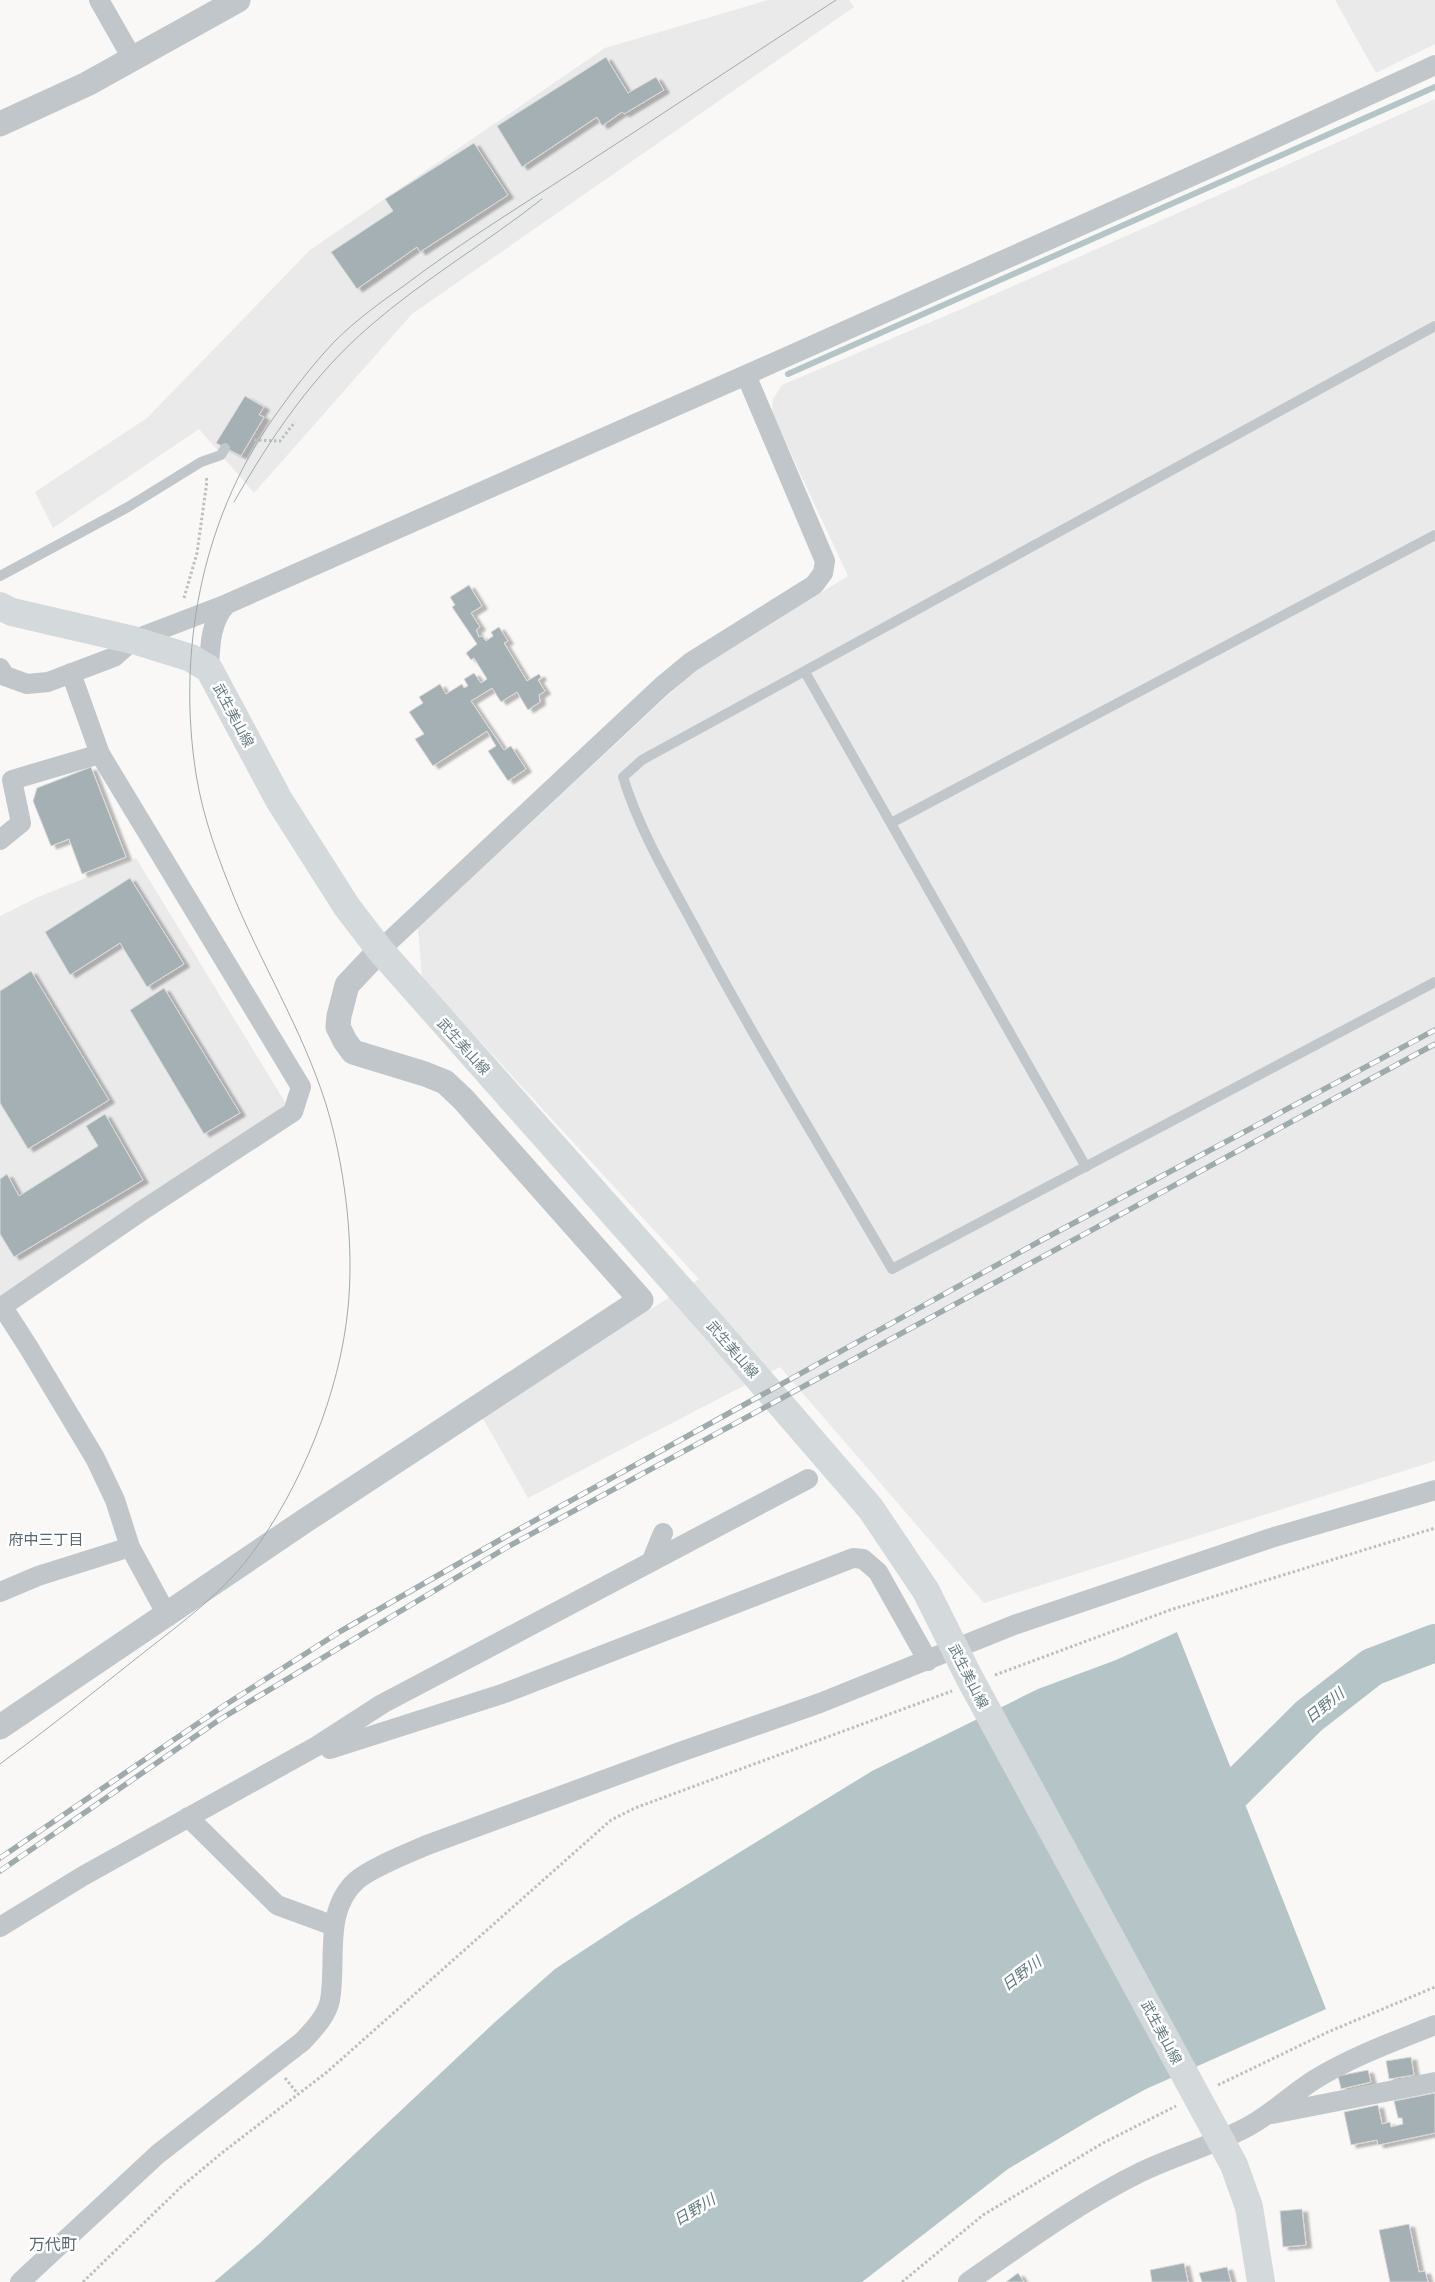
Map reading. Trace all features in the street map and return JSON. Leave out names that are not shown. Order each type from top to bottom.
[{"type":"main road","name":"武生美山線","points":[[0,606],[12,612],[133,640],[191,658],[209,669],[279,800],[347,907],[380,950],[822,1450],[871,1509],[926,1591],[972,1681],[1221,2140],[1240,2180],[1249,2207],[1261,2282]]},
{"type":"street","points":[[99,0],[132,58]]},
{"type":"street","points":[[0,124],[66,95],[238,0]]},
{"type":"street","points":[[0,668],[5,676],[27,684],[48,682],[114,657],[133,640],[181,620],[227,604],[746,375],[1221,163],[1435,65]]},
{"type":"street","points":[[0,1727],[167,1616],[306,1520],[641,1300],[463,1099],[445,1082],[352,1052],[338,1027],[341,1005],[347,985],[380,950],[662,686],[691,662],[814,585],[823,573],[825,561],[746,375]]},
{"type":"street","points":[[209,669],[210,642],[221,610],[227,604]]},
{"type":"street","points":[[71,674],[100,754],[301,1087],[293,1112],[143,1210],[1,1307],[30,1348],[94,1458],[115,1500],[130,1547],[167,1616]]},
{"type":"street","points":[[0,840],[21,823],[12,780],[100,754]]},
{"type":"street","points":[[0,1927],[49,1896],[325,1741],[382,1704],[808,1479]]},
{"type":"street","points":[[20,2282],[158,2154],[303,2041],[320,2021],[330,2002],[334,1926],[341,1903],[356,1881],[391,1861],[527,1807],[820,1704],[1014,1625],[1272,1538],[1435,1490]]},
{"type":"street","points":[[652,1560],[663,1533]]},
{"type":"street","points":[[0,1592],[38,1576],[130,1547]]},
{"type":"street","points":[[325,1741],[330,1749],[469,1706],[853,1558],[863,1559],[878,1572],[928,1660]]},
{"type":"street","points":[[188,1818],[277,1905],[334,1926]]},
{"type":"street","points":[[968,2282],[1048,2226],[1112,2188],[1142,2172],[1221,2140],[1268,2115],[1313,2081],[1332,2070],[1435,2025]]},
{"type":"street","points":[[1268,2115],[1435,2082]]},
{"type":"lane","points":[[1435,326],[642,760],[623,777],[629,798],[648,841],[724,982],[892,1269],[1435,982]]},
{"type":"lane","points":[[0,576],[128,507],[201,462],[221,455],[225,448]]},
{"type":"lane","points":[[891,823],[1435,535]]},
{"type":"lane","points":[[805,672],[1086,1167]]},
{"type":"path","points":[[254,440],[280,441],[295,422]]},
{"type":"path","points":[[181,620],[183,604],[197,553],[207,481],[201,462]]},
{"type":"path","points":[[82,2282],[182,2187],[222,2152],[327,2072],[610,1820],[635,1808],[972,1681],[1170,1610],[1435,1528]]},
{"type":"path","points":[[902,2282],[983,2214],[1103,2144],[1198,2100],[1320,2035],[1435,1987]]},
{"type":"shaded area","points":[[768,0],[849,0],[854,7],[412,314],[254,493],[199,429],[53,528],[35,492],[147,418],[310,250],[605,48]]},
{"type":"shaded area","points":[[1335,0],[1435,0],[1435,44],[1376,73]]},
{"type":"shaded area","points":[[1435,99],[1435,1461],[984,1603],[780,1367],[528,1498],[481,1415],[699,1279],[422,978],[418,928],[694,671],[848,576],[772,413],[773,399],[782,385],[959,310]]},
{"type":"shaded area","points":[[136,858],[288,1107],[0,1300],[0,916],[38,897]]},
{"type":"water","points":[[1177,1632],[1326,2009],[1146,2089],[1095,2117],[1008,2169],[862,2282],[214,2282],[260,2243],[495,2022],[555,1969],[631,1919],[872,1771],[1038,1689],[1116,1660]]},
{"type":"building","points":[[606,57],[628,93],[656,77],[664,90],[624,114],[622,112],[602,126],[597,117],[522,167],[497,126]]},
{"type":"building","points":[[474,143],[508,195],[420,252],[417,247],[357,289],[331,252],[393,211],[385,199]]},
{"type":"building","points":[[245,396],[264,407],[259,415],[264,417],[241,456],[216,443]]},
{"type":"building","points":[[469,585],[482,606],[471,613],[480,627],[476,630],[479,637],[482,636],[486,641],[493,636],[491,632],[499,627],[508,641],[504,643],[527,681],[539,674],[541,677],[538,680],[545,691],[539,695],[540,702],[528,710],[517,692],[501,702],[492,688],[471,701],[504,750],[511,746],[526,769],[508,781],[488,751],[496,746],[487,731],[433,766],[415,739],[424,734],[409,712],[423,703],[419,697],[440,684],[446,694],[462,684],[464,688],[468,686],[464,679],[474,673],[481,683],[487,679],[474,658],[471,660],[466,653],[477,644],[452,607],[455,605],[450,597]]},
{"type":"building","points":[[91,767],[126,857],[82,874],[69,839],[51,846],[33,801],[37,788]]},
{"type":"building","points":[[130,878],[184,964],[147,987],[120,943],[70,975],[45,932]]},
{"type":"building","points":[[31,971],[109,1100],[28,1149],[0,1103],[0,991]]},
{"type":"building","points":[[164,988],[240,1113],[204,1134],[130,1010]]},
{"type":"building","points":[[105,1114],[143,1180],[14,1257],[0,1234],[0,1179],[7,1174],[19,1196],[98,1146],[86,1126]]},
{"type":"building","points":[[1411,2057],[1414,2075],[1389,2079],[1386,2061]]},
{"type":"building","points":[[1368,2070],[1371,2082],[1341,2089],[1338,2076]]},
{"type":"building","points":[[1435,2093],[1435,2133],[1378,2145],[1377,2140],[1351,2145],[1344,2112],[1378,2105],[1382,2124],[1390,2122],[1391,2127],[1403,2124],[1402,2118],[1398,2118],[1394,2101]]},
{"type":"building","points":[[1302,2209],[1306,2245],[1283,2247],[1280,2211]]},
{"type":"building","points":[[1409,2224],[1419,2272],[1425,2271],[1428,2282],[1390,2282],[1379,2230]]},
{"type":"building","points":[[1184,2263],[1188,2282],[1152,2282],[1150,2270]]},
{"type":"building","points":[[1227,2267],[1231,2282],[1202,2282],[1199,2273]]},
{"type":"building","points":[[1018,2273],[1024,2282],[1006,2282]]},
{"type":"waterway","points":[[788,374],[1435,87]]},
{"type":"waterway","name":"日野川","points":[[1201,1823],[1309,1716],[1372,1667],[1435,1643]]},
{"type":"tram line","points":[[0,1764],[195,1612],[238,1571],[269,1529],[301,1470],[327,1405],[344,1340],[350,1285],[349,1237],[344,1188],[330,1118],[311,1062],[236,902],[212,839],[196,774],[191,728],[190,682],[193,636],[200,590],[212,545],[228,501],[248,460],[272,420],[302,379],[343,333],[425,270],[467,241],[836,0]]},
{"type":"tram line","points":[[234,502],[294,408],[349,345],[370,326],[433,277],[542,199]]},
{"type":"railway","points":[[0,1858],[225,1705],[341,1631],[505,1537],[1042,1240],[1435,1030]]},
{"type":"railway","points":[[0,1871],[219,1720],[509,1546],[1435,1044]]},
{"type":"district","name":"府中三丁目","points":[[46,1539]]},
{"type":"district","name":"万代町","points":[[53,2243]]}]
